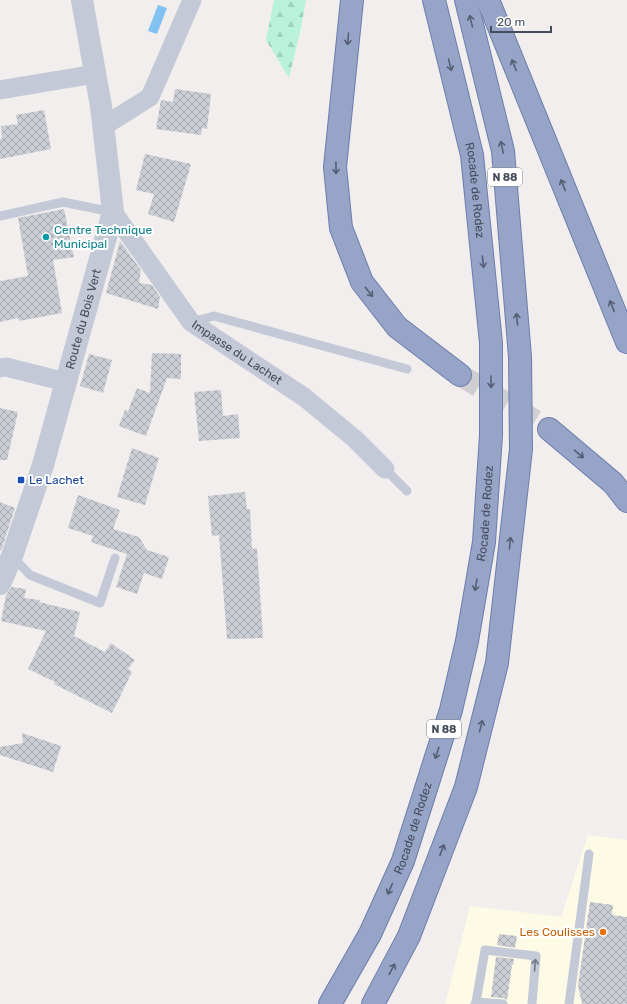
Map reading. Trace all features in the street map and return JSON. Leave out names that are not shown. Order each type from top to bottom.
[{"type":"highway","points":[[352,0],[336,167],[341,228],[362,282],[397,327],[460,375]]},
{"type":"highway","name":"Rocade de Rodez","points":[[330,1004],[370,934],[403,861],[451,710],[467,641],[484,542],[491,435],[491,343],[472,155],[434,0]]},
{"type":"highway","name":"N 88","points":[[373,1004],[409,936],[466,787],[497,663],[521,449],[520,358],[503,151],[466,0]]},
{"type":"highway","points":[[488,0],[627,342]]},
{"type":"highway","points":[[549,429],[613,483],[627,501]]},
{"type":"street","name":"Route du Bois Vert","points":[[0,584],[12,556],[44,465],[113,212],[104,126],[82,0]]},
{"type":"street","points":[[104,126],[150,97],[192,0]]},
{"type":"street","points":[[0,90],[96,74]]},
{"type":"street","name":"Impasse du Lachet","points":[[113,212],[191,322],[304,397],[355,439],[385,470]]},
{"type":"street","points":[[0,368],[6,368],[66,382]]},
{"type":"lane","points":[[0,216],[63,202],[113,212]]},
{"type":"lane","points":[[191,322],[214,316],[407,370]]},
{"type":"lane","points":[[385,470],[407,491]]},
{"type":"lane","points":[[12,556],[30,575],[100,603],[115,558]]},
{"type":"lane","points":[[570,1004],[589,854]]},
{"type":"lane","points":[[503,1004],[476,1003],[485,950],[536,956],[532,1004]]},
{"type":"shaded area","points":[[588,835],[627,840],[627,1004],[445,1004],[470,906],[561,917]]},
{"type":"green space","points":[[274,0],[306,0],[289,78],[266,40]]},
{"type":"water","points":[[158,5],[167,8],[157,34],[148,31]]},
{"type":"building","points":[[175,89],[211,94],[207,129],[202,128],[201,135],[156,129],[161,100],[173,102]]},
{"type":"building","points":[[44,110],[51,149],[0,159],[0,139],[2,138],[1,126],[18,124],[16,115]]},
{"type":"building","points":[[145,154],[191,164],[174,222],[148,214],[154,194],[136,190]]},
{"type":"building","points":[[64,209],[74,257],[53,260],[62,313],[19,321],[18,318],[0,322],[0,281],[28,276],[18,218]]},
{"type":"building","points":[[120,241],[141,270],[139,283],[152,285],[160,297],[158,309],[106,293]]},
{"type":"building","points":[[152,353],[181,354],[181,379],[167,378],[146,436],[119,426],[125,410],[128,411],[137,388],[150,393]]},
{"type":"building","points":[[89,354],[112,360],[103,393],[80,386]]},
{"type":"building","points":[[221,390],[223,416],[238,414],[240,438],[199,441],[194,392]]},
{"type":"building","points":[[0,408],[18,412],[7,460],[0,460]]},
{"type":"building","points":[[132,448],[159,458],[145,505],[117,497]]},
{"type":"building","points":[[245,492],[247,509],[250,509],[252,549],[257,548],[263,638],[227,639],[219,535],[212,536],[208,496]]},
{"type":"building","points":[[78,495],[120,510],[113,529],[139,537],[147,550],[169,557],[162,579],[144,573],[137,594],[116,587],[127,554],[91,542],[93,536],[68,528]]},
{"type":"building","points":[[0,502],[15,508],[1,551],[0,550]]},
{"type":"building","points":[[12,587],[26,589],[24,598],[40,600],[39,602],[80,612],[74,636],[105,652],[111,643],[135,660],[128,669],[132,672],[112,713],[54,684],[55,682],[28,669],[46,631],[1,621],[6,595]]},
{"type":"building","points":[[22,733],[61,746],[53,772],[0,755],[0,747],[23,743]]},
{"type":"building","points":[[590,902],[613,905],[612,915],[627,917],[627,1004],[582,1004],[578,985]]},
{"type":"building","points":[[499,934],[517,936],[515,948],[497,945]]},
{"type":"building","points":[[496,957],[514,959],[507,1000],[503,998],[491,997]]},
{"type":"tunnel","points":[[460,375],[549,429]]},
{"type":"place","name":"Centre Technique Municipal","points":[[46,237]]},
{"type":"place","name":"Le Lachet","points":[[21,480]]},
{"type":"place","name":"Les Coulisses","points":[[603,932]]}]
